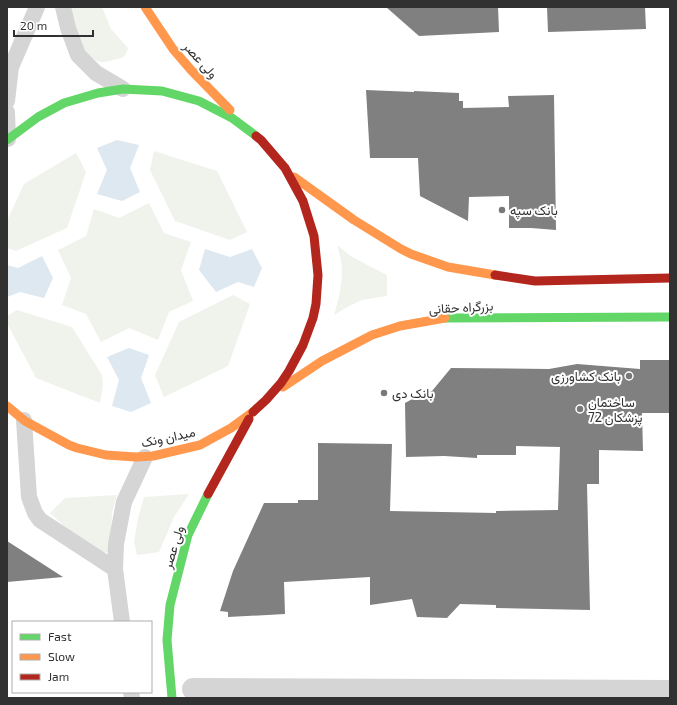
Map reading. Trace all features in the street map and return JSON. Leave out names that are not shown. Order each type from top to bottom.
[{"type":"main road","name":"ولی عصر","points":[[145,7],[173,49],[244,126]]},
{"type":"main road","name":"میدان ونک","points":[[7,140],[43,113],[71,100],[96,93],[123,89],[149,90],[175,94],[199,101],[223,112],[244,126],[267,146],[286,169],[298,189],[308,211],[315,236],[318,262],[318,288],[314,314],[305,343],[291,370],[272,395],[250,416],[225,433],[197,446],[146,457],[119,456],[93,452],[71,446],[24,420],[7,406]]},
{"type":"main road","points":[[286,169],[300,182],[354,220],[401,249],[448,267],[535,280],[670,278]]},
{"type":"main road","name":"بزرگراه حقانی","points":[[272,395],[322,361],[372,335],[400,326],[442,318],[670,316]]},
{"type":"main road","name":"ولی عصر","points":[[172,698],[167,640],[170,605],[188,535],[250,416]]},
{"type":"street","points":[[193,689],[670,691]]},
{"type":"lane","points":[[7,101],[11,67],[37,7]]},
{"type":"lane","points":[[63,7],[68,28],[78,55],[96,74],[123,89]]},
{"type":"lane","points":[[7,112],[7,140]]},
{"type":"lane","points":[[24,420],[30,497],[35,513],[40,520],[115,569]]},
{"type":"lane","points":[[122,621],[115,569],[116,544],[124,502],[146,457]]},
{"type":"shaded area","points":[[70,7],[102,7],[111,29],[128,48],[125,56],[106,62],[92,58],[82,47],[76,35]]},
{"type":"shaded area","points":[[117,140],[139,145],[130,168],[140,192],[122,201],[97,194],[107,170],[97,148]]},
{"type":"shaded area","points":[[154,151],[217,171],[247,232],[230,240],[175,221],[150,170]]},
{"type":"shaded area","points":[[76,153],[86,172],[67,228],[16,251],[7,248],[7,221],[24,184]]},
{"type":"shaded area","points":[[149,203],[164,233],[191,242],[181,270],[193,301],[169,312],[158,340],[129,328],[101,342],[86,314],[62,305],[71,278],[58,250],[86,236],[94,209],[119,218]]},
{"type":"shaded area","points":[[337,245],[352,257],[387,275],[387,296],[362,300],[334,315],[342,275],[341,261]]},
{"type":"shaded area","points":[[205,249],[230,257],[252,249],[262,268],[254,287],[238,282],[216,292],[199,270]]},
{"type":"shaded area","points":[[42,256],[53,278],[44,298],[20,292],[7,297],[7,265],[18,268]]},
{"type":"shaded area","points":[[233,295],[250,304],[228,366],[164,397],[155,375],[179,322]]},
{"type":"shaded area","points":[[17,310],[72,327],[102,375],[103,385],[100,403],[36,378],[7,323],[7,316]]},
{"type":"shaded area","points":[[129,348],[149,355],[141,378],[151,403],[131,412],[112,406],[119,380],[107,357]]},
{"type":"shaded area","points":[[189,494],[174,517],[159,552],[137,555],[134,542],[138,518],[144,497]]},
{"type":"shaded area","points":[[117,495],[112,513],[110,552],[95,554],[50,513],[65,498]]},
{"type":"building","points":[[386,7],[498,7],[499,32],[419,36]]},
{"type":"building","points":[[547,7],[645,7],[646,29],[548,32]]},
{"type":"building","points":[[366,90],[459,93],[459,101],[463,101],[463,108],[509,107],[508,96],[554,95],[556,230],[509,228],[509,196],[469,197],[468,221],[420,196],[418,158],[370,158]]},
{"type":"building","points":[[640,360],[670,360],[670,413],[642,413],[643,451],[599,450],[599,484],[587,484],[590,610],[496,608],[496,605],[460,604],[447,618],[417,617],[412,599],[370,605],[370,577],[284,582],[285,614],[228,617],[228,612],[220,611],[233,571],[264,503],[298,503],[298,500],[318,500],[318,443],[392,444],[390,511],[496,513],[496,511],[558,510],[560,447],[516,446],[516,455],[477,455],[477,458],[444,456],[406,457],[405,403],[432,391],[451,368],[549,369],[577,364],[640,369]]},
{"type":"building","points":[[7,541],[63,577],[7,582]]},
{"type":"traffic: fast","points":[[7,140],[38,117],[64,103],[98,93],[123,89],[162,91],[199,101],[232,118],[256,136]]},
{"type":"traffic: fast","points":[[445,318],[670,317]]},
{"type":"traffic: fast","points":[[172,698],[167,640],[170,605],[188,535],[208,494]]},
{"type":"traffic: slow","points":[[145,7],[173,49],[230,110]]},
{"type":"traffic: slow","points":[[294,177],[354,220],[411,254],[448,267],[495,275]]},
{"type":"traffic: slow","points":[[283,387],[322,361],[372,335],[400,326],[445,318]]},
{"type":"traffic: slow","points":[[7,406],[25,421],[69,445],[106,455],[136,457],[153,456],[200,445],[231,428],[253,412]]},
{"type":"traffic: jam","points":[[253,412],[281,383],[303,345],[313,318],[316,304],[318,275],[314,236],[303,201],[285,168],[256,136]]},
{"type":"traffic: jam","points":[[495,275],[535,281],[670,278]]},
{"type":"traffic: jam","points":[[208,494],[249,419]]},
{"type":"place","name":"بانک سپه","points":[[502,210]]},
{"type":"place","name":"بانک کشاورزی","points":[[629,376]]},
{"type":"place","name":"بانک دی","points":[[384,393]]},
{"type":"place","name":"ساختمان پزشکان 72","points":[[580,409]]}]
